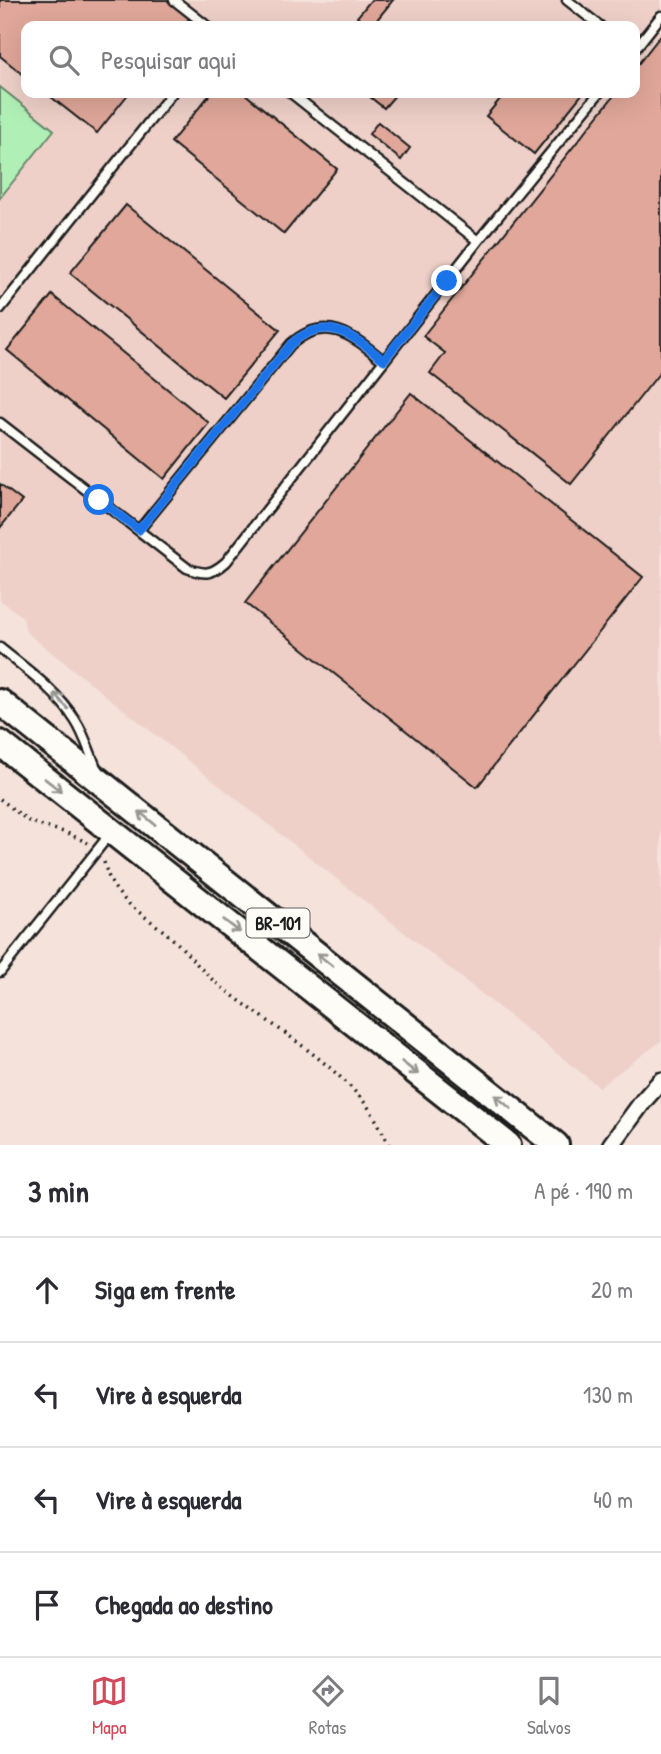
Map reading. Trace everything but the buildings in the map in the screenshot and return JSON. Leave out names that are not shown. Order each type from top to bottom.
[{"type":"main road","name":"BR-101","points":[[0,702],[556,1145]]},
{"type":"main road","name":"BR-101","points":[[0,743],[105,841],[508,1145]]},
{"type":"street","points":[[611,1145],[661,1081]]},
{"type":"lane","points":[[174,0],[201,21]]},
{"type":"lane","points":[[567,0],[594,21]]},
{"type":"lane","points":[[640,42],[661,16]]},
{"type":"lane","points":[[0,309],[168,98]]},
{"type":"lane","points":[[297,98],[478,241]]},
{"type":"lane","points":[[0,423],[187,568],[201,573],[215,572],[226,562],[478,241],[595,98]]},
{"type":"lane","points":[[139,530],[291,344],[301,336],[324,328],[337,330],[362,342],[384,360]]},
{"type":"lane","points":[[0,648],[46,685],[64,704],[77,723],[103,782]]},
{"type":"lane","points":[[0,972],[105,841]]},
{"type":"path","points":[[0,799],[30,822],[82,839],[105,841],[103,858],[111,882],[119,893],[173,939],[213,980],[336,1074],[366,1105],[389,1145]]},
{"type":"shaded area","points":[[0,0],[661,0],[661,1041],[599,1087],[26,632],[23,617],[0,600]]},
{"type":"green space","points":[[0,87],[54,130],[0,198]]},
{"type":"route","points":[[99,500],[139,530],[291,344],[313,330],[337,330],[362,342],[384,360],[447,281]]}]
